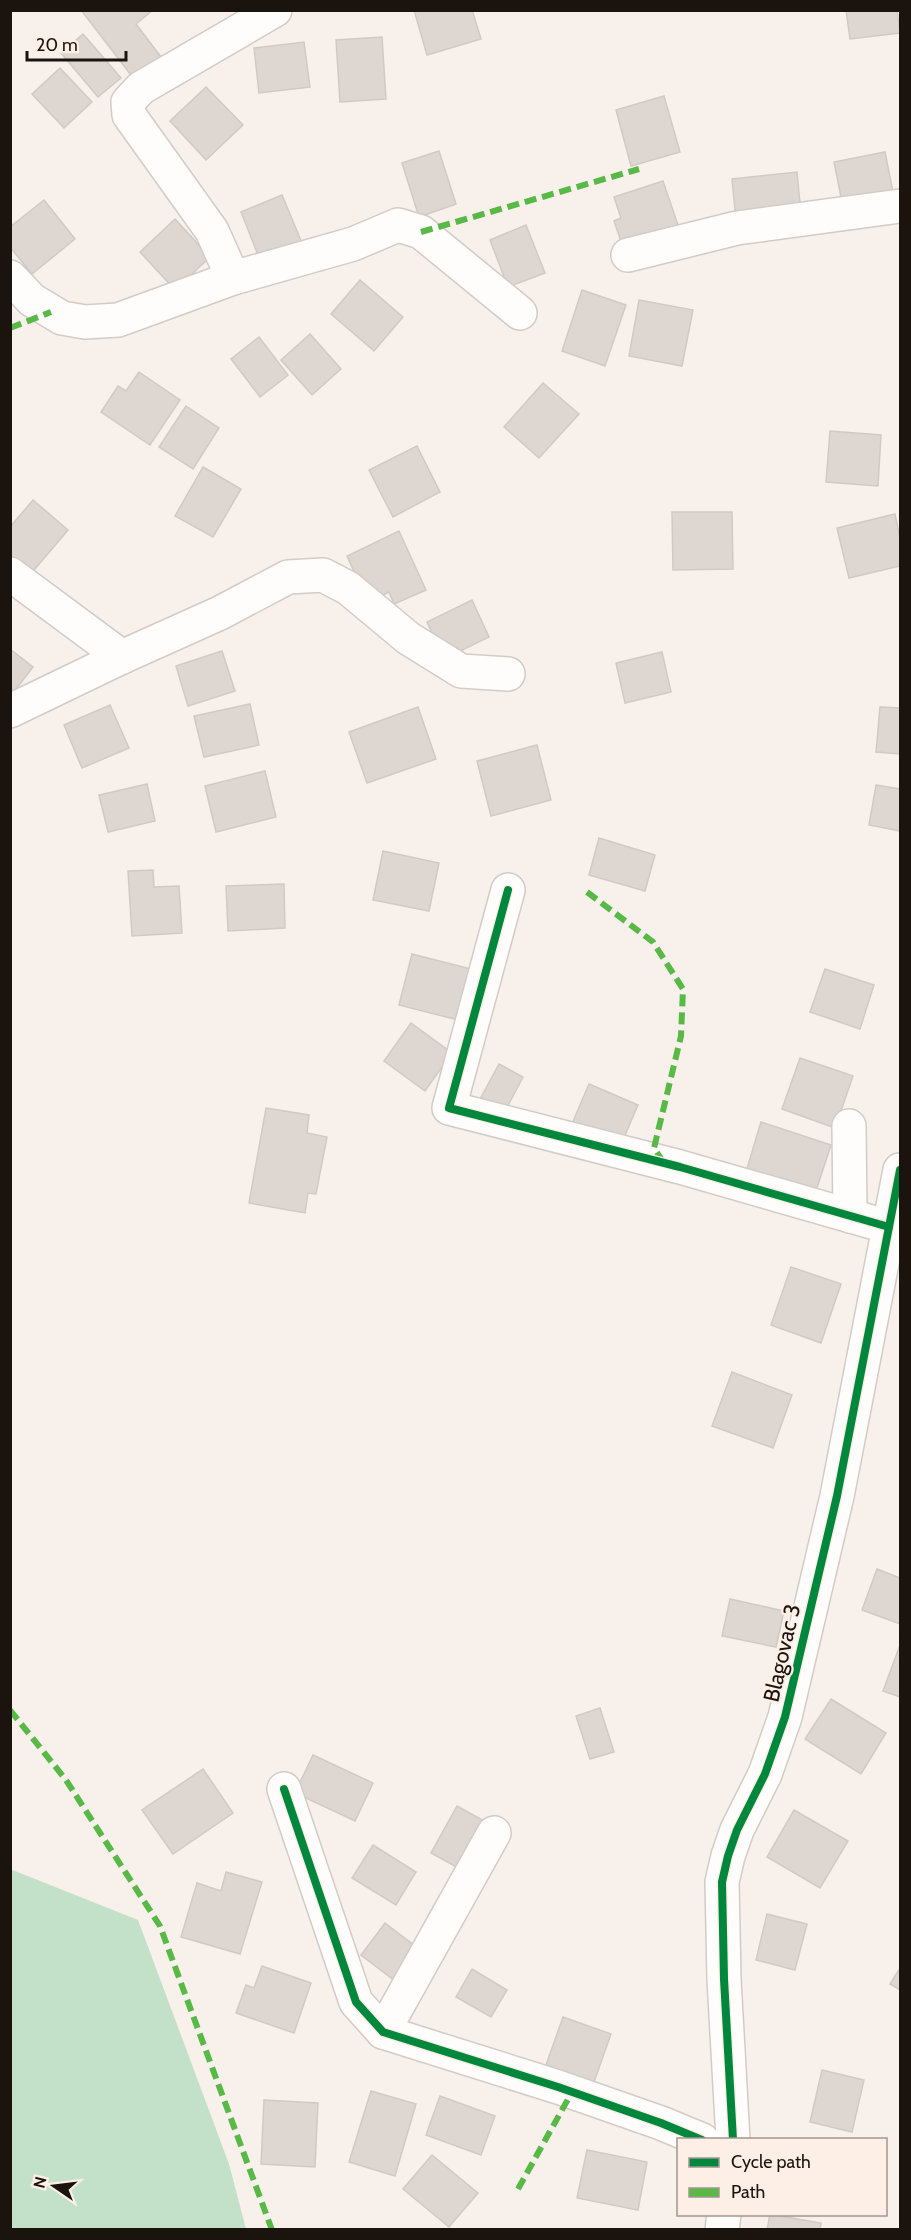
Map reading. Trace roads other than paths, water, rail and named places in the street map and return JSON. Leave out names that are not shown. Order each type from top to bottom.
[{"type":"street","points":[[233,278],[212,231],[129,115],[128,102],[141,88],[275,10]]},
{"type":"street","points":[[628,255],[737,228],[900,206]]},
{"type":"street","points":[[10,277],[32,300],[62,318],[85,322],[118,320],[233,278],[353,244],[398,225],[421,232],[520,313]]},
{"type":"street","points":[[10,574],[122,657]]},
{"type":"street","points":[[10,711],[220,613],[288,577],[323,575],[348,588],[408,638],[461,671],[508,674]]},
{"type":"street","points":[[508,890],[449,1108],[680,1167],[889,1227]]},
{"type":"street","points":[[849,1126],[850,1216]]},
{"type":"street","name":"Blagovac 3","points":[[733,2138],[724,1979],[722,1882],[737,1830],[765,1774],[785,1717],[837,1496],[900,1170]]},
{"type":"street","points":[[284,1790],[356,2002],[383,2032],[558,2087],[699,2138]]},
{"type":"street","points":[[383,2032],[494,1833]]}]
